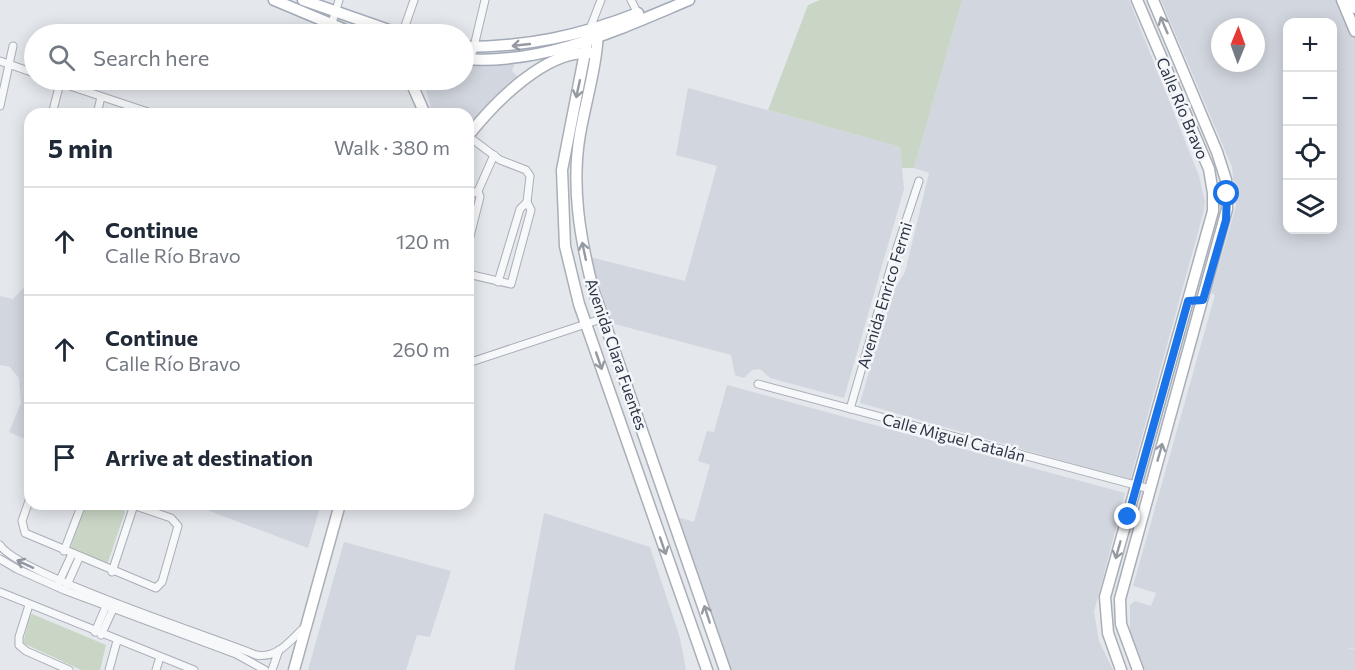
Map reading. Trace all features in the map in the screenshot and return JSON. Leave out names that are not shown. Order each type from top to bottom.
[{"type":"street","points":[[274,0],[358,24]]},
{"type":"street","points":[[303,0],[342,24]]},
{"type":"street","points":[[334,18],[339,0]]},
{"type":"street","points":[[406,24],[414,0]]},
{"type":"street","points":[[474,30],[485,0]]},
{"type":"street","points":[[592,41],[601,0]]},
{"type":"street","points":[[631,0],[638,14]]},
{"type":"street","points":[[474,130],[505,97],[540,68],[638,14],[671,0]]},
{"type":"street","points":[[474,59],[524,56],[592,41],[689,0]]},
{"type":"street","name":"Calle Río Bravo","points":[[1121,670],[1108,633],[1105,604],[1213,211],[1212,180],[1137,0]]},
{"type":"street","name":"Calle Río Bravo","points":[[1138,670],[1121,624],[1119,599],[1226,220],[1226,180],[1217,152],[1153,0]]},
{"type":"street","points":[[1342,0],[1355,31]]},
{"type":"street","points":[[1352,0],[1355,8]]},
{"type":"street","points":[[474,47],[592,41]]},
{"type":"street","name":"Avenida Clara Fuentes","points":[[592,41],[580,135],[576,195],[585,259],[725,670]]},
{"type":"street","name":"Avenida Clara Fuentes","points":[[592,41],[567,143],[562,199],[565,246],[571,278],[586,326],[707,670]]},
{"type":"street","points":[[0,106],[13,46]]},
{"type":"street","points":[[0,61],[24,69]]},
{"type":"street","points":[[54,108],[58,90]]},
{"type":"street","points":[[80,90],[131,108]]},
{"type":"street","points":[[414,90],[422,108]]},
{"type":"street","points":[[98,108],[101,97]]},
{"type":"street","points":[[474,140],[494,155],[529,172],[526,202],[520,209],[498,282]]},
{"type":"street","points":[[474,220],[480,197],[478,191],[494,155]]},
{"type":"street","name":"Avenida Enrico Fermi","points":[[850,409],[892,260],[919,181]]},
{"type":"street","points":[[474,193],[478,191]]},
{"type":"street","points":[[474,276],[509,286],[512,284],[531,210],[526,202]]},
{"type":"street","points":[[1188,301],[1203,300]]},
{"type":"street","points":[[474,361],[586,326],[604,318]]},
{"type":"street","name":"Calle Miguel Catalán","points":[[758,384],[1150,489]]},
{"type":"street","points":[[25,510],[21,521],[26,533],[112,572],[151,587],[159,587],[177,526],[171,518],[147,510]]},
{"type":"street","points":[[64,551],[80,510]]},
{"type":"street","points":[[112,572],[131,510]]},
{"type":"street","points":[[294,670],[338,510]]},
{"type":"street","points":[[0,544],[12,558],[63,585]]},
{"type":"street","points":[[63,585],[75,556]]},
{"type":"street","points":[[0,559],[236,654],[255,662],[265,670]]},
{"type":"street","points":[[0,592],[98,634],[194,670]]},
{"type":"street","points":[[111,604],[256,655],[270,655],[279,650],[307,625]]},
{"type":"street","points":[[98,634],[111,604]]},
{"type":"street","points":[[28,605],[19,645],[26,651],[69,670]]},
{"type":"street","points":[[109,670],[117,641]]},
{"type":"street","points":[[272,670],[279,650]]},
{"type":"street","points":[[156,670],[160,657]]},
{"type":"shaded area","points":[[962,0],[1129,0],[1199,176],[1205,202],[1203,214],[1130,480],[860,403],[891,295],[905,272],[929,173],[914,168]]},
{"type":"shaded area","points":[[1161,0],[1339,0],[1355,38],[1355,649],[1344,647],[1355,650],[1355,670],[1145,670],[1130,631],[1130,605],[1135,601],[1151,606],[1156,593],[1133,586],[1215,295],[1211,293],[1236,206],[1232,167]]},
{"type":"shaded area","points":[[516,61],[512,71],[517,76],[474,121],[474,108],[431,108],[426,90],[474,90],[474,63]]},
{"type":"shaded area","points":[[688,88],[900,147],[904,189],[844,398],[770,378],[760,369],[752,370],[744,378],[735,375],[731,355],[611,323],[590,257],[685,281],[717,166],[676,155]]},
{"type":"shaded area","points":[[24,287],[24,438],[9,432],[21,403],[19,378],[10,367],[0,365],[0,296],[13,299]]},
{"type":"shaded area","points":[[727,385],[1125,493],[1094,612],[1099,641],[1113,670],[730,670],[677,517],[694,522],[710,465],[698,461],[707,431],[714,432]]},
{"type":"shaded area","points":[[207,510],[319,510],[308,548]]},
{"type":"shaded area","points":[[544,513],[650,547],[680,638],[686,670],[514,670]]},
{"type":"shaded area","points":[[344,542],[451,571],[430,637],[417,635],[406,670],[308,670]]},
{"type":"green space","points":[[820,0],[962,0],[914,168],[902,168],[900,147],[768,110],[808,5]]},
{"type":"green space","points":[[83,510],[124,510],[125,512],[107,565],[70,549]]},
{"type":"green space","points":[[32,614],[106,645],[100,670],[81,670],[23,643]]},
{"type":"route","points":[[1128,517],[1188,301],[1203,300],[1226,220],[1227,194]]}]
